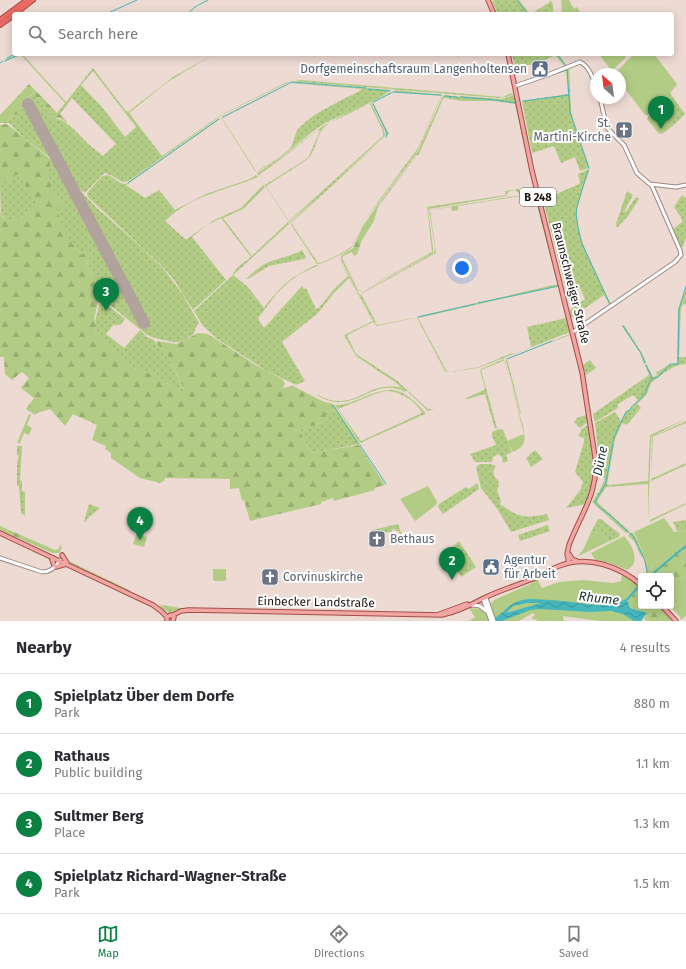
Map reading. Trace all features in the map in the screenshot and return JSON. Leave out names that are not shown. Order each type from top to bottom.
[{"type":"highway","points":[[0,20],[27,0]]},
{"type":"highway","points":[[18,12],[33,0]]},
{"type":"highway","points":[[0,25],[12,16]]},
{"type":"main road","points":[[488,0],[493,12]]},
{"type":"main road","name":"Braunschweiger Straße","points":[[508,56],[532,171],[573,332],[586,390],[596,466],[594,488],[568,548]]},
{"type":"main road","name":"Einbecker Landstraße","points":[[0,533],[132,595],[156,607],[171,618],[183,612],[194,610],[437,614],[440,616],[484,598]]},
{"type":"main road","points":[[568,548],[568,563]]},
{"type":"main road","name":"B 248","points":[[568,548],[568,563]]},
{"type":"main road","points":[[50,556],[54,562],[54,567],[67,564],[62,554]]},
{"type":"main road","points":[[569,554],[572,559],[578,562]]},
{"type":"main road","name":"Einbecker Landstraße","points":[[437,614],[534,579],[555,567],[568,563],[592,562],[606,565],[622,572],[638,583]]},
{"type":"main road","points":[[665,609],[676,621]]},
{"type":"street","points":[[515,86],[566,68],[578,62],[583,63],[590,73]]},
{"type":"street","points":[[573,332],[632,293],[677,261],[680,257],[680,250],[650,184],[637,173],[624,145],[607,128],[601,104]]},
{"type":"street","points":[[650,184],[676,187],[686,186]]},
{"type":"street","points":[[0,558],[38,572],[45,572],[54,567],[59,560]]},
{"type":"street","points":[[484,598],[493,621]]},
{"type":"street","points":[[470,605],[480,606],[490,613]]},
{"type":"green space","points":[[519,0],[528,12],[497,12],[492,1]]},
{"type":"green space","points":[[550,0],[553,4],[553,12],[534,12],[550,2]]},
{"type":"green space","points":[[561,0],[569,0],[574,9],[577,7],[580,12],[562,12]]},
{"type":"green space","points":[[14,56],[18,56],[5,61],[4,60]]},
{"type":"green space","points":[[22,56],[24,56],[66,102],[93,68],[128,112],[173,77],[211,56],[166,83],[129,113],[162,156],[221,115],[287,82],[290,82],[222,115],[129,181],[122,182],[105,173],[85,193],[78,188],[50,158],[22,136],[9,123],[11,117],[20,112],[27,97],[31,95],[36,98],[55,119],[59,119],[69,125],[89,145],[103,156],[116,144],[72,98],[60,114],[57,113],[65,103]],"holes":[[[93,71],[136,127],[125,137],[102,107],[81,85]]]},
{"type":"green space","points":[[507,56],[515,92],[507,97],[498,98],[293,81],[301,80],[503,97],[514,92]]},
{"type":"green space","points":[[512,56],[553,56],[552,57],[515,70]]},
{"type":"green space","points":[[556,56],[560,56],[567,66],[565,67]]},
{"type":"green space","points":[[600,56],[625,56],[626,57],[615,68],[610,68]]},
{"type":"green space","points":[[632,56],[656,56],[677,84],[658,104],[674,125],[662,134],[659,134],[647,119],[656,108],[655,107],[648,115],[645,115],[626,90],[626,68],[620,68]]},
{"type":"green space","points":[[569,68],[571,112],[589,168],[580,171],[575,157],[561,163],[554,146],[532,153],[522,101],[568,94],[566,69]]},
{"type":"green space","points":[[293,82],[390,90],[381,97],[325,123],[278,159],[258,170],[275,160],[291,147],[298,129],[307,121],[322,111],[363,89],[291,83],[222,117]]},
{"type":"green space","points":[[29,84],[68,123],[59,118],[55,119],[36,98],[31,95],[27,97],[20,112],[10,118],[9,123],[0,123],[0,115]]},
{"type":"green space","points":[[677,84],[670,93],[685,114],[674,125],[658,104]]},
{"type":"green space","points":[[396,90],[442,95],[416,154],[368,216],[352,247],[346,252],[323,263],[317,264],[290,223],[319,196],[289,222],[257,173],[275,162],[323,126],[331,122],[321,131],[308,159],[266,186],[289,221],[383,136],[383,131],[370,104],[367,105],[371,103],[384,130],[385,136],[291,223],[318,263],[344,252],[352,246],[369,214],[418,148],[441,96],[394,92],[373,103],[389,134],[386,137],[385,130],[372,103]],"holes":[[[318,130],[320,131],[308,158],[265,185],[259,176],[260,174]]]},
{"type":"green space","points":[[515,94],[535,191],[515,104],[493,101],[462,101],[445,98],[443,99],[419,154],[378,207],[377,206],[416,155],[443,96],[501,99]]},
{"type":"green space","points":[[222,118],[256,171],[255,171]]},
{"type":"green space","points":[[220,119],[126,185],[145,198],[159,190],[175,210],[206,194],[250,179],[256,175],[258,177],[209,194],[186,205],[165,221],[185,239],[187,239],[214,220],[241,208],[263,185],[265,187],[243,209],[223,218],[252,256],[288,222],[289,224],[233,275],[238,267],[251,257],[221,218],[207,225],[192,237],[226,280],[193,310],[174,280],[162,266],[88,197],[87,193],[102,176],[109,175],[120,183],[126,184]]},
{"type":"green space","points":[[7,124],[52,162],[46,172],[57,200],[63,201],[63,206],[58,209],[60,221],[69,239],[81,255],[87,250],[93,252],[86,264],[98,285],[115,305],[115,309],[99,297],[94,320],[96,324],[95,333],[118,355],[135,369],[154,374],[181,392],[184,389],[165,350],[159,346],[156,341],[177,344],[198,333],[208,334],[257,366],[282,379],[285,383],[283,388],[293,386],[322,401],[333,404],[336,409],[325,412],[327,421],[299,430],[311,453],[359,445],[385,485],[374,488],[375,490],[334,501],[333,498],[321,502],[321,504],[250,521],[244,500],[242,501],[239,488],[230,489],[230,479],[165,478],[164,481],[160,483],[140,478],[111,458],[111,453],[105,449],[106,446],[92,440],[97,425],[73,414],[65,426],[50,409],[35,415],[26,409],[34,398],[21,388],[29,378],[22,372],[12,380],[5,374],[4,357],[0,357],[0,212],[2,217],[12,222],[30,212],[37,206],[19,175],[16,175],[0,186],[0,125]]},
{"type":"green space","points":[[50,159],[96,207],[163,268],[183,295],[199,323],[194,334],[180,342],[154,338],[147,335],[115,309],[115,305],[98,285],[86,264],[93,254],[85,251],[82,256],[61,226],[58,212],[60,200],[57,200],[46,172],[52,162]]},
{"type":"green space","points":[[590,169],[578,205],[577,221],[581,239],[611,304],[610,306],[604,295],[571,318],[570,310],[585,299],[580,288],[568,297],[543,200],[579,184],[578,174]]},
{"type":"green space","points":[[16,175],[19,175],[30,190],[35,198],[37,206],[30,212],[12,222],[1,215],[0,186]]},
{"type":"green space","points":[[519,189],[520,194],[515,190],[509,191],[506,196],[429,209],[433,253],[362,291],[432,252],[427,207],[506,195],[505,191]]},
{"type":"green space","points":[[627,191],[633,195],[625,210],[625,213],[636,197],[639,199],[628,216],[617,228],[616,224]]},
{"type":"green space","points":[[536,193],[559,283],[557,283],[534,194],[458,206],[458,210],[452,211],[451,207],[430,210],[436,253],[361,294],[434,253],[435,248],[429,210]]},
{"type":"green space","points":[[682,195],[686,198],[686,237],[683,247],[680,247],[672,230],[682,222],[682,219],[674,207]]},
{"type":"green space","points":[[377,206],[374,221],[362,240],[356,255],[353,248],[363,226]]},
{"type":"green space","points":[[353,248],[356,255],[354,256],[352,252],[343,256],[342,258],[358,290],[362,291],[357,290],[341,260],[341,256]]},
{"type":"green space","points":[[302,250],[306,257],[304,259],[269,266],[246,279],[265,264],[295,254]]},
{"type":"green space","points":[[338,257],[376,324],[378,325],[415,318],[377,326],[373,322],[349,334],[347,336],[356,354],[396,380],[428,409],[434,409],[428,411],[406,390],[405,392],[395,388],[378,390],[346,402],[326,400],[316,395],[330,400],[339,401],[355,398],[383,387],[402,388],[356,356],[344,335],[373,321],[349,278],[333,294],[317,314],[282,342],[305,381],[296,385],[265,370],[216,338],[203,326],[194,311],[233,275],[248,287],[264,308],[281,287],[287,282],[307,269],[319,265],[298,275],[277,293],[258,319],[263,327],[265,327],[302,286],[304,289],[306,288],[316,309],[319,308],[334,289],[348,276]]},
{"type":"green space","points":[[558,284],[560,285],[569,331],[571,331],[570,332],[478,368],[449,372],[445,371],[417,318],[420,316]],"holes":[[[559,286],[566,318],[527,327],[531,347],[513,354],[512,353],[479,367],[449,372],[446,370],[418,318]]]},
{"type":"green space","points":[[686,286],[686,304],[682,305],[681,308],[679,357],[686,357],[686,364],[672,368],[652,382],[647,394],[637,404],[641,408],[627,425],[622,423],[615,439],[607,484],[648,481],[650,435],[686,419],[651,437],[648,522],[648,484],[606,487],[597,501],[629,531],[626,533],[592,502],[601,488],[605,478],[602,477],[603,449],[598,450],[595,423],[615,412],[621,421],[626,411],[629,410],[638,400],[633,395],[618,404],[618,408],[595,422],[593,414],[649,375],[645,365],[647,365],[653,377],[657,375],[656,372],[670,364],[677,363],[678,310]]},
{"type":"green space","points":[[361,294],[376,322],[380,323],[375,322],[360,295]]},
{"type":"green space","points":[[101,303],[105,303],[125,319],[120,325],[113,325],[106,334],[124,348],[140,330],[147,337],[154,340],[165,350],[184,390],[181,392],[154,374],[135,369],[95,333],[95,321]]},
{"type":"green space","points":[[624,325],[641,352],[646,362],[644,364],[640,353],[622,326]]},
{"type":"green space","points":[[570,334],[572,334],[578,358],[576,358],[570,335],[507,359]]},
{"type":"green space","points":[[504,359],[505,361],[481,370],[497,428],[495,429],[485,394],[464,399],[484,390],[485,387],[480,371],[481,369]]},
{"type":"green space","points":[[507,359],[521,413],[506,361]]},
{"type":"green space","points":[[590,360],[596,368],[586,375],[583,365]]},
{"type":"green space","points":[[510,381],[524,430],[524,434]]},
{"type":"green space","points":[[385,390],[398,391],[407,395],[425,412],[425,414],[360,443],[335,405],[350,403]],"holes":[[[391,391],[412,401],[422,413],[361,441],[338,409],[375,394]]]},
{"type":"green space","points":[[336,409],[360,444],[311,453],[299,430],[327,421],[325,412]]},
{"type":"green space","points":[[29,414],[31,415],[27,425],[32,428],[29,435],[24,433],[20,443],[17,443]]},
{"type":"green space","points":[[588,414],[589,421],[580,428],[574,422],[577,418]]},
{"type":"green space","points":[[686,421],[686,423],[653,437],[651,479],[652,437]]},
{"type":"green space","points":[[589,426],[594,465],[594,474],[590,493],[586,504],[566,508],[581,489],[583,482],[575,472],[584,442],[584,438],[578,436],[582,429]]},
{"type":"green space","points":[[499,429],[503,430],[512,452],[506,455],[508,461],[503,463],[502,457],[498,454],[493,457],[492,462],[475,462],[470,454],[496,445],[492,432]]},
{"type":"green space","points":[[524,434],[523,445],[513,452],[507,441]]},
{"type":"green space","points":[[17,446],[22,446],[20,480],[22,481],[22,491],[25,492],[25,516],[21,513],[19,486],[17,486],[17,462],[19,456],[17,455]]},
{"type":"green space","points":[[535,450],[543,459],[531,467],[526,458]]},
{"type":"green space","points":[[686,463],[686,465],[651,481],[651,479]]},
{"type":"green space","points":[[480,464],[491,464],[496,466],[493,471],[495,478],[498,480],[499,486],[497,490],[501,501],[500,504],[512,512],[522,516],[547,514],[549,520],[511,532],[498,510],[481,488],[476,467]]},
{"type":"green space","points":[[477,483],[479,489],[443,514],[438,507],[439,504],[466,487],[469,489]]},
{"type":"green space","points":[[428,486],[437,502],[436,505],[415,521],[400,499]]},
{"type":"green space","points":[[686,503],[650,522],[650,520]]},
{"type":"green space","points":[[89,504],[100,508],[87,519],[86,522],[84,522]]},
{"type":"green space","points":[[664,518],[674,532],[686,530],[686,544],[670,551],[666,559],[655,562],[650,570],[648,569],[647,562],[634,532]]},
{"type":"green space","points":[[598,519],[601,519],[620,534],[619,537],[608,542],[602,535],[592,530]]},
{"type":"green space","points":[[686,520],[686,530],[677,531],[673,522]]},
{"type":"green space","points":[[398,524],[403,536],[398,531],[395,531],[395,529],[392,530],[392,532],[372,534],[372,530]]},
{"type":"green space","points":[[548,525],[550,531],[520,541],[518,535]]},
{"type":"green space","points":[[0,526],[55,550],[59,549],[60,544],[62,548],[59,553],[52,553],[0,530]]},
{"type":"green space","points":[[592,530],[602,535],[608,542],[576,557],[583,550]]},
{"type":"green space","points":[[631,532],[634,534],[651,573],[646,573],[644,559],[634,541],[628,536]]},
{"type":"green space","points":[[136,535],[147,537],[144,547],[133,544]]},
{"type":"green space","points":[[624,536],[633,549],[635,559],[631,567],[627,570],[610,563],[595,560],[591,553]]},
{"type":"green space","points":[[459,541],[476,567],[461,577],[450,560],[447,562],[446,561],[449,559],[444,551],[450,547],[451,548]]},
{"type":"green space","points":[[686,544],[686,574],[674,584],[674,573],[649,573],[655,562],[666,559],[670,551]]},
{"type":"green space","points":[[69,561],[131,591],[129,592],[105,581],[68,562]]},
{"type":"green space","points":[[213,569],[226,569],[226,580],[213,580]]},
{"type":"green space","points":[[622,573],[638,585],[638,589],[627,601],[630,608],[647,613],[641,621],[599,621],[563,616],[564,621],[537,621],[536,619],[533,620],[532,617],[535,615],[533,613],[519,621],[469,621],[475,617],[469,608],[480,609],[486,614],[493,612],[491,604],[494,600],[530,584],[537,579],[542,588],[559,582],[582,580],[613,583],[621,581]]},
{"type":"green space","points":[[686,574],[686,616],[681,620],[673,609],[674,609],[674,584]]},
{"type":"green space","points":[[638,589],[638,609],[663,609],[673,621],[647,621],[644,619],[647,614],[630,608],[627,601]]},
{"type":"green space","points":[[160,606],[181,608],[195,608],[176,613],[174,611],[174,614],[167,613],[168,612]]},
{"type":"water","points":[[529,599],[595,605],[612,605],[625,599],[630,608],[647,613],[641,621],[634,621],[623,614],[611,611],[590,612],[539,609],[530,610],[502,621],[490,621],[496,618],[512,604]],"holes":[[[527,603],[541,603],[506,613],[513,606]]]},
{"type":"waterway","points":[[110,12],[137,0]]},
{"type":"waterway","points":[[189,12],[208,0]]},
{"type":"waterway","name":"Düne","points":[[517,0],[526,12]]},
{"type":"waterway","points":[[7,58],[12,56]]},
{"type":"waterway","points":[[5,61],[16,56]]},
{"type":"waterway","name":"Düne","points":[[558,56],[566,66]]},
{"type":"waterway","name":"Düne","points":[[567,69],[570,112],[589,168]]},
{"type":"waterway","points":[[534,81],[567,70]]},
{"type":"waterway","points":[[223,117],[292,82],[366,88]]},
{"type":"waterway","points":[[368,89],[390,91]]},
{"type":"waterway","points":[[393,92],[441,95]]},
{"type":"waterway","points":[[373,102],[391,93]]},
{"type":"waterway","points":[[523,101],[569,95]]},
{"type":"waterway","points":[[444,96],[457,97]]},
{"type":"waterway","points":[[461,97],[516,103]]},
{"type":"waterway","points":[[515,98],[517,109]]},
{"type":"waterway","points":[[373,104],[387,133],[386,137]]},
{"type":"waterway","points":[[128,183],[219,119]]},
{"type":"waterway","points":[[520,123],[529,165]]},
{"type":"waterway","name":"Düne","points":[[588,170],[577,207],[576,214],[578,227],[582,244],[610,304]]},
{"type":"waterway","points":[[535,193],[550,251]]},
{"type":"waterway","points":[[478,303],[559,286]]},
{"type":"waterway","points":[[652,379],[658,377],[670,364],[678,364],[679,309],[686,286]]},
{"type":"waterway","points":[[418,317],[475,304]]},
{"type":"waterway","name":"Düne","points":[[623,326],[641,353],[645,363]]},
{"type":"waterway","points":[[507,359],[552,341]]},
{"type":"waterway","name":"Düne","points":[[646,365],[652,378]]},
{"type":"waterway","name":"Düne","points":[[647,573],[645,561],[634,537],[595,502],[606,483],[614,437],[626,412],[630,410],[646,392],[652,379]]},
{"type":"waterway","points":[[334,406],[358,444]]},
{"type":"waterway","points":[[360,445],[386,484]]},
{"type":"waterway","points":[[654,573],[686,547]]},
{"type":"waterway","name":"Rhume","points":[[625,602],[638,587]]},
{"type":"runway","points":[[28,104],[144,323]]},
{"type":"place","name":"Dorfgemeinschaftsraum Langenholtensen","points":[[540,69]]},
{"type":"place","name":"Spielplatz Über dem Dorfe","points":[[661,129]]},
{"type":"place","name":"St. Martini-Kirche","points":[[624,130]]},
{"type":"place","name":"Sultmer Berg","points":[[106,311]]},
{"type":"place","name":"Bethaus","points":[[377,539]]},
{"type":"place","name":"Spielplatz Richard-Wagner-Straße","points":[[140,540]]},
{"type":"place","name":"Agentur für Arbeit","points":[[491,567]]},
{"type":"place","name":"Corvinuskirche","points":[[270,577]]},
{"type":"place","name":"Rathaus","points":[[452,580]]}]
